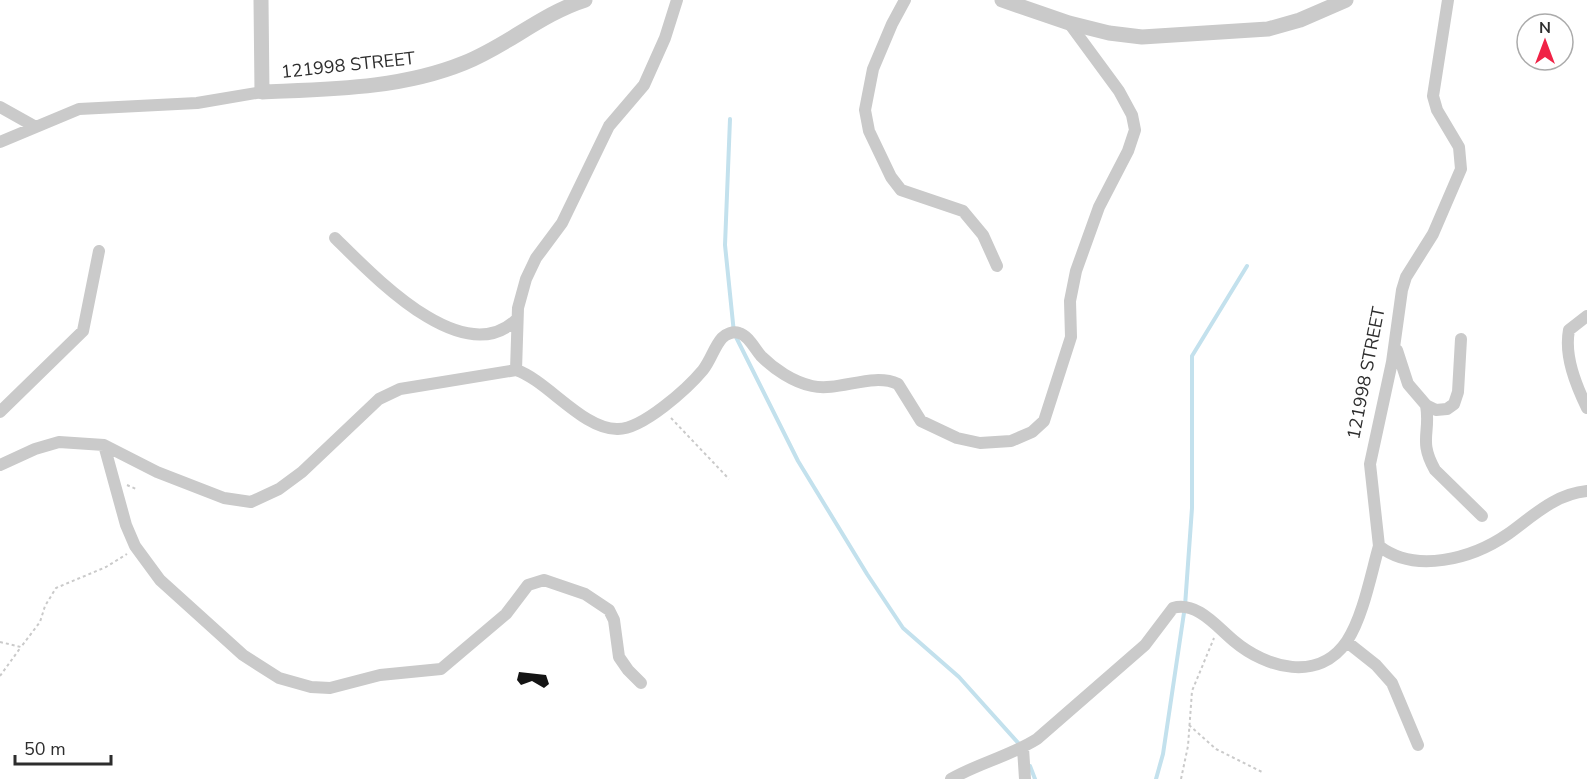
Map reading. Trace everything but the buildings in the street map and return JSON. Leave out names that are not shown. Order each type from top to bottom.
[{"type":"street","name":"121998 STREET","points":[[261,0],[262,93],[384,84],[434,74],[504,45],[547,16],[585,0]]},
{"type":"street","points":[[516,370],[520,295],[536,258],[562,223],[609,126],[644,85],[665,38],[677,0]]},
{"type":"street","points":[[905,0],[873,69],[865,110],[869,131],[891,177],[901,190],[963,211],[983,235],[997,266]]},
{"type":"street","points":[[1002,0],[1018,2],[1069,24],[1109,33],[1142,37],[1268,29],[1300,20],[1346,0]]},
{"type":"street","name":"121998 STREET","points":[[1379,546],[1370,464],[1395,342],[1398,312],[1406,277],[1433,234],[1461,169],[1459,147],[1437,110],[1433,96],[1448,0]]},
{"type":"street","points":[[0,465],[35,449],[59,442],[104,445],[158,471],[224,498],[251,502],[279,489],[302,472],[379,399],[400,389],[516,370],[594,422],[612,429],[634,425],[661,407],[696,377],[724,336],[740,333],[781,373],[811,386],[884,381],[898,384],[921,421],[957,438],[995,444],[1023,436],[1039,426],[1048,411],[1070,343],[1070,302],[1076,271],[1099,207],[1128,151],[1136,130],[1132,115],[1119,91],[1069,24]]},
{"type":"street","points":[[0,142],[79,109],[197,103],[262,93]]},
{"type":"street","points":[[0,107],[34,126]]},
{"type":"street","points":[[335,238],[423,315],[448,328],[486,336],[503,331],[517,320]]},
{"type":"street","points":[[0,412],[83,331],[99,251]]},
{"type":"street","points":[[1587,316],[1569,330],[1567,348],[1575,379],[1587,408]]},
{"type":"street","points":[[1395,342],[1408,384],[1426,405],[1436,410],[1448,409],[1456,400],[1461,339]]},
{"type":"street","points":[[1426,405],[1424,445],[1435,470],[1482,516]]},
{"type":"street","points":[[104,445],[126,525],[135,546],[160,580],[260,668],[300,685],[330,688],[380,675],[441,669],[506,614],[528,585],[538,580],[559,584],[585,594],[609,610],[614,620],[620,657],[628,670],[641,682]]},
{"type":"street","points":[[951,779],[988,760],[1023,748],[1037,739],[1145,645],[1173,608],[1184,606],[1193,608],[1245,649],[1268,662],[1293,669],[1306,668],[1323,660],[1347,642],[1366,592],[1379,546],[1394,556],[1410,561],[1449,559],[1480,549],[1506,535],[1568,493],[1587,491]]},
{"type":"street","points":[[1347,642],[1376,665],[1392,683],[1418,745]]},
{"type":"street","points":[[1023,748],[1025,779]]},
{"type":"path","points":[[661,407],[729,479]]},
{"type":"path","points":[[0,676],[40,622],[45,606],[56,588],[123,559],[135,546]]},
{"type":"path","points":[[1181,779],[1192,691],[1218,627]]},
{"type":"path","points":[[0,642],[21,647]]},
{"type":"path","points":[[1189,725],[1216,749],[1262,772]]},
{"type":"waterway","points":[[730,119],[725,245],[734,333],[798,461],[903,628],[959,677],[1021,746]]},
{"type":"waterway","points":[[1156,779],[1163,754],[1185,606],[1192,508],[1192,356],[1247,266]]},
{"type":"waterway","points":[[1030,766],[1035,779]]}]
